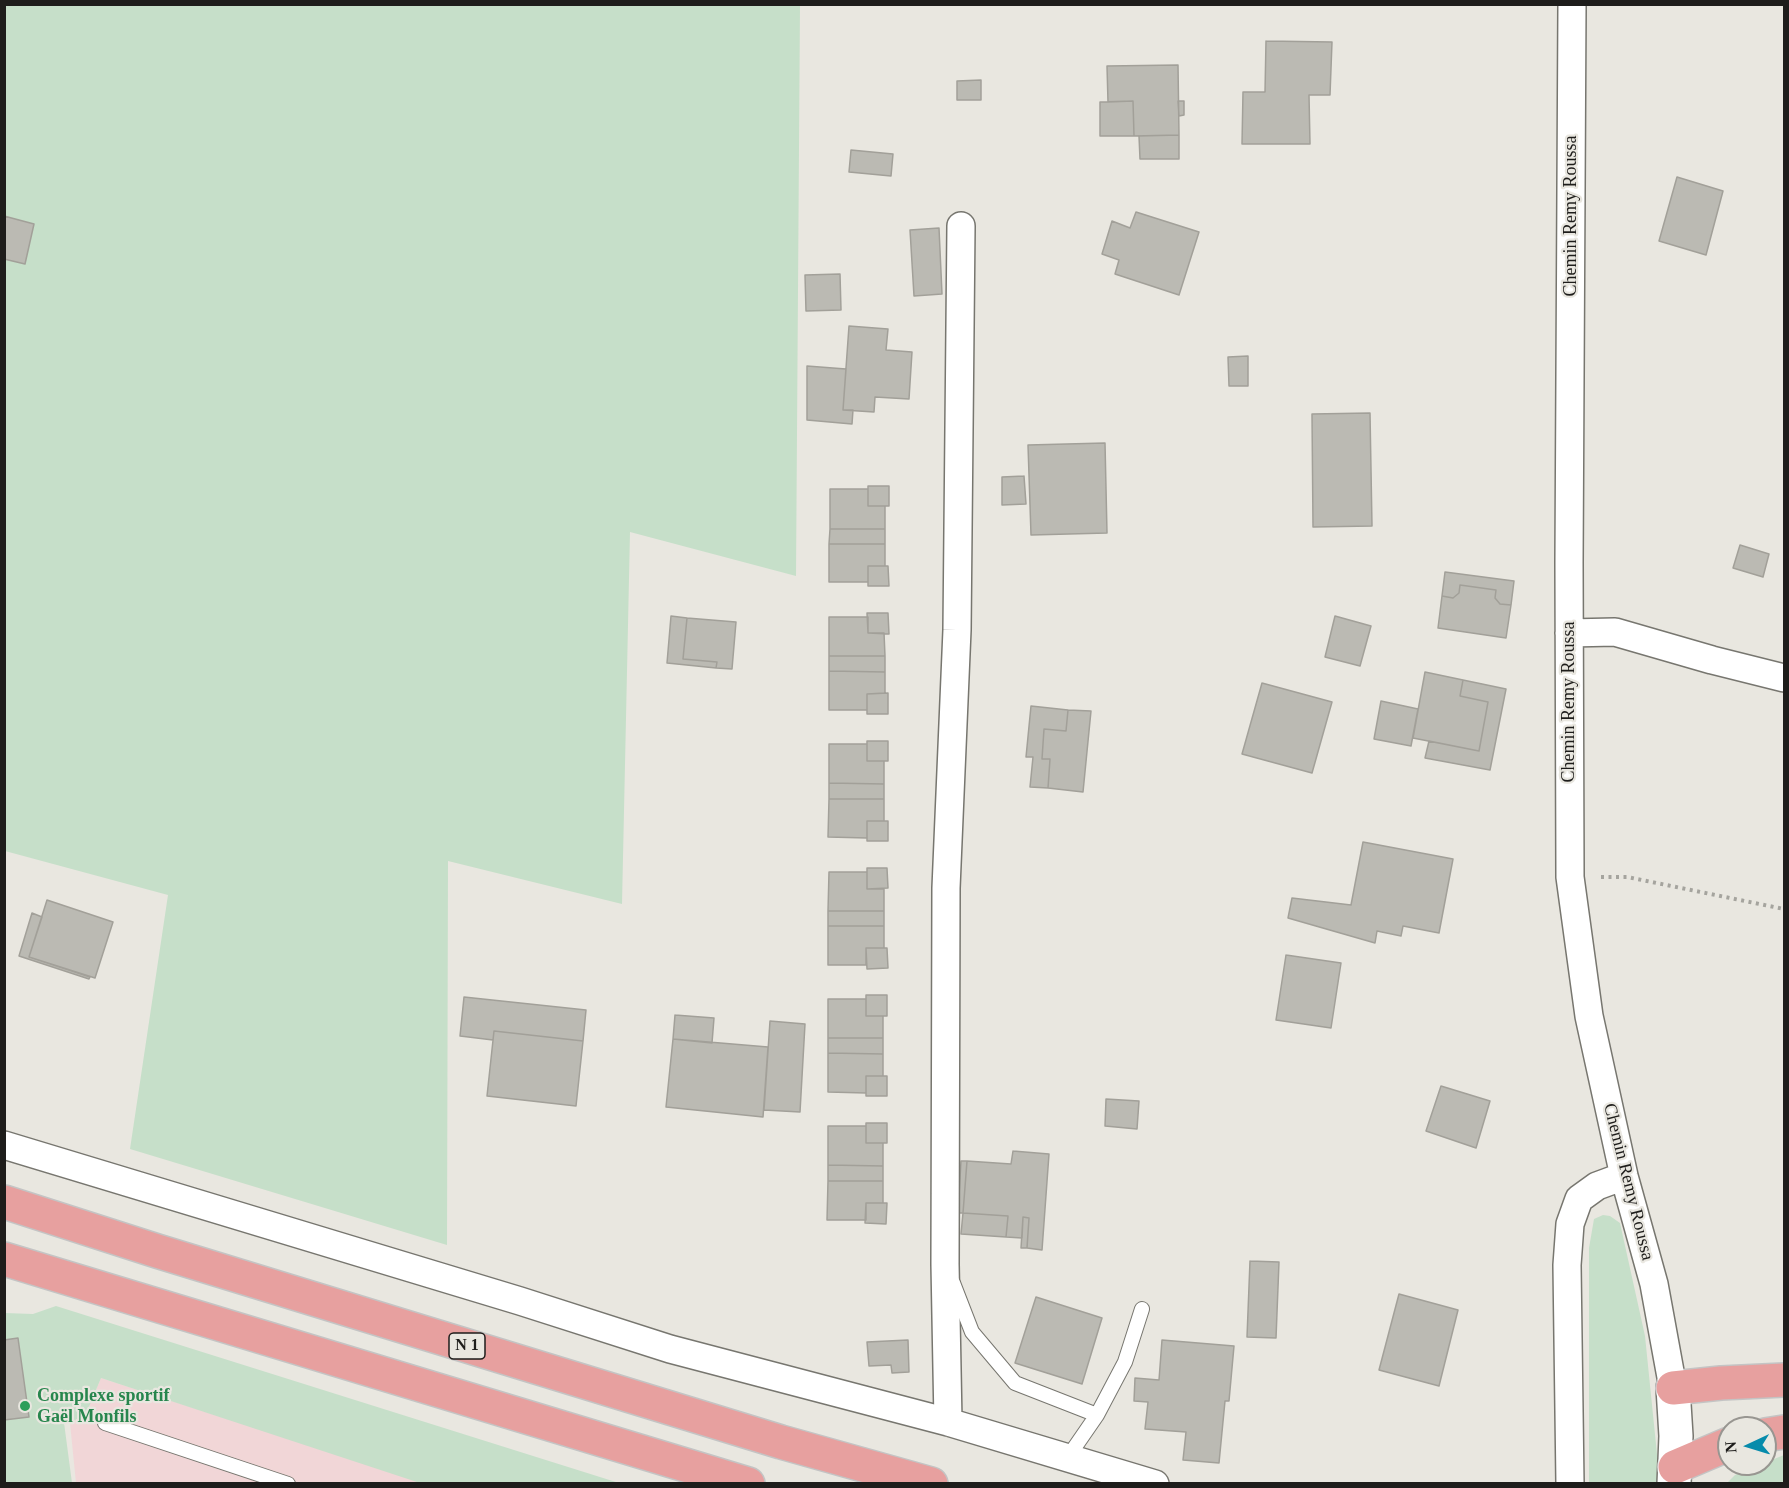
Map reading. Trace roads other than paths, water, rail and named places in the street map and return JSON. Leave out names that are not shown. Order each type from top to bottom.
[{"type":"highway","points":[[4,1187],[157,1251]]},
{"type":"highway","name":"N 1","points":[[4,1202],[781,1442],[931,1484]]},
{"type":"highway","points":[[4,1260],[748,1484]]},
{"type":"highway","points":[[1673,1388],[1785,1380]]},
{"type":"highway","points":[[1675,1475],[1717,1451]]},
{"type":"main road","points":[[1673,1388],[1676,1436],[1675,1475]]},
{"type":"street","name":"Chemin Remy Roussa","points":[[1572,4],[1570,877],[1589,1016],[1624,1176],[1654,1284],[1673,1388]]},
{"type":"street","points":[[948,1422],[945,1264],[946,888],[957,630],[961,226]]},
{"type":"street","points":[[1569,633],[1615,632],[1785,678]]},
{"type":"street","points":[[4,1145],[670,1348],[948,1422],[1155,1484]]},
{"type":"street","points":[[1570,1484],[1567,1264],[1570,1224],[1579,1199],[1597,1186],[1624,1176]]},
{"type":"lane","points":[[945,1264],[972,1332],[1015,1383],[1097,1415]]},
{"type":"lane","points":[[1068,1458],[1097,1415],[1125,1362],[1142,1309]]},
{"type":"lane","points":[[105,1423],[288,1484]]},
{"type":"place","name":"Complexe sportif Gaël Monfils","points":[[25,1406]]}]
